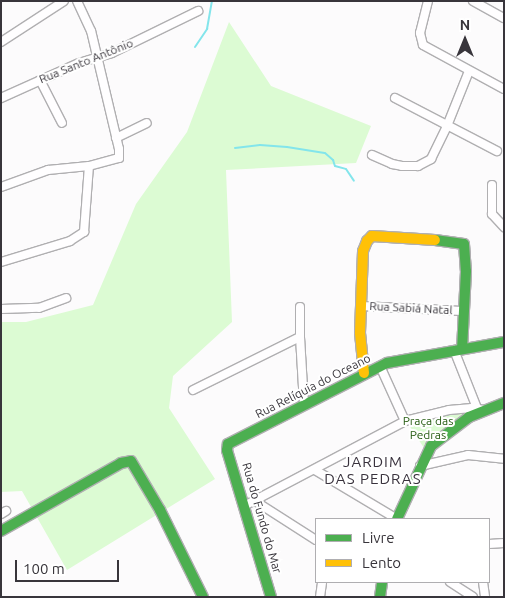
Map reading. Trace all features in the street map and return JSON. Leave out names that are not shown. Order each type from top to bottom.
[{"type":"street","points":[[1,42],[64,1]]},
{"type":"street","points":[[2,184],[48,170],[89,166],[119,158],[116,138],[88,22],[77,1]]},
{"type":"street","points":[[428,1],[420,32],[421,42],[468,71],[504,89]]},
{"type":"street","points":[[473,1],[500,16],[504,9]]},
{"type":"street","name":"Rua Santo Antônio","points":[[1,98],[40,80],[97,57],[112,53],[198,11]]},
{"type":"street","points":[[372,154],[392,164],[418,166],[430,159],[447,126],[468,71]]},
{"type":"street","points":[[40,80],[62,123]]},
{"type":"street","points":[[395,98],[497,151]]},
{"type":"street","points":[[116,138],[147,123]]},
{"type":"street","points":[[1,262],[70,241],[84,232],[89,166]]},
{"type":"street","points":[[492,185],[492,214],[504,227]]},
{"type":"street","points":[[364,373],[361,358],[363,251],[370,238],[409,237],[464,244],[466,271],[458,349],[481,409]]},
{"type":"street","points":[[1,309],[39,308],[66,298]]},
{"type":"street","name":"Rua Sabiá Natal","points":[[361,306],[462,311]]},
{"type":"street","points":[[300,307],[304,405]]},
{"type":"street","points":[[193,390],[300,337]]},
{"type":"street","name":"Rua Relíquia do Oceano","points":[[227,446],[232,440],[380,366],[399,360],[504,342]]},
{"type":"street","points":[[380,366],[405,421]]},
{"type":"street","points":[[244,506],[405,421],[443,412],[481,409],[504,403]]},
{"type":"street","points":[[397,518],[420,466],[431,446],[446,433],[481,409]]},
{"type":"street","name":"Rua do Fundo do Mar","points":[[227,446],[271,597]]},
{"type":"street","points":[[420,466],[468,455],[504,459]]},
{"type":"street","points":[[1,531],[121,463],[131,461],[160,510],[203,597]]},
{"type":"street","points":[[315,470],[395,518]]},
{"type":"street","points":[[255,501],[315,539]]},
{"type":"street","points":[[490,544],[504,543]]},
{"type":"street","points":[[320,597],[322,583]]},
{"type":"street","points":[[380,597],[382,583]]},
{"type":"street","points":[[453,583],[473,597]]},
{"type":"street","points":[[483,583],[485,597]]},
{"type":"green space","points":[[229,22],[271,86],[371,126],[356,163],[226,170],[232,322],[173,376],[169,408],[215,479],[67,570],[22,491],[1,492],[1,322],[26,322],[93,305],[136,204],[187,132]]},
{"type":"green space","name":"Praça das Pedras","points":[[473,409],[424,448],[407,422],[430,415]]},
{"type":"waterway","points":[[195,47],[207,29],[212,1]]},
{"type":"waterway","points":[[235,148],[260,145],[325,153],[333,160],[335,166],[346,169],[354,181]]},
{"type":"traffic: fast","points":[[435,240],[464,244],[466,271],[462,349]]},
{"type":"traffic: fast","points":[[271,597],[227,450],[228,444],[387,363],[504,342]]},
{"type":"traffic: fast","points":[[397,518],[431,446],[469,417],[504,403]]},
{"type":"traffic: fast","points":[[1,531],[121,463],[131,461],[160,510],[203,597]]},
{"type":"traffic: fast","points":[[380,597],[382,583]]},
{"type":"traffic: slow","points":[[364,373],[360,333],[363,251],[367,241],[372,236],[435,240]]},
{"type":"district","name":"JARDIM DAS PEDRAS","points":[[373,470]]}]
